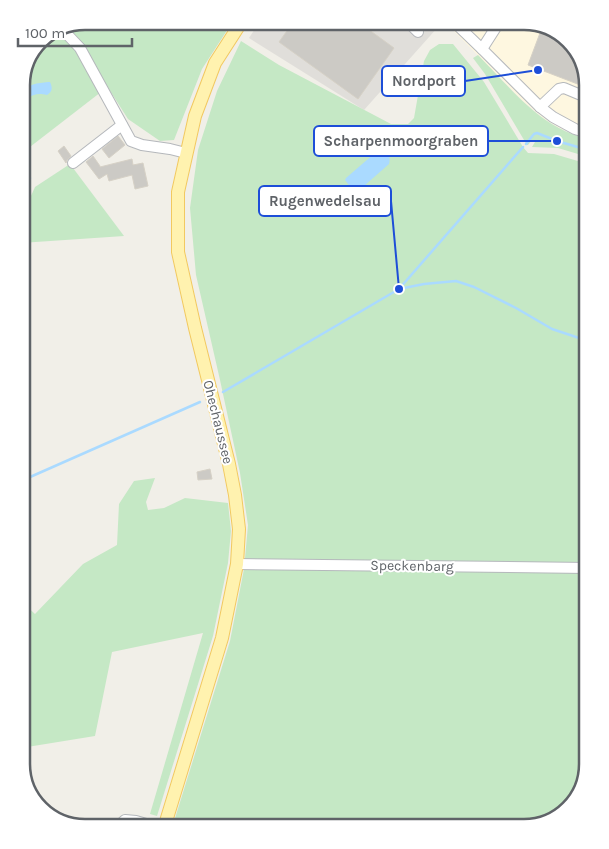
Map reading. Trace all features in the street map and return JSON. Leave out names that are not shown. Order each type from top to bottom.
[{"type":"main road","name":"Ohechaussee","points":[[165,819],[222,638],[237,564],[239,530],[235,495],[229,464],[194,328],[178,252],[178,192],[194,116],[215,63],[236,30]]},
{"type":"street","points":[[462,30],[540,107],[552,117],[579,130]]},
{"type":"street","points":[[482,49],[494,30]]},
{"type":"street","points":[[66,33],[80,48],[131,141],[186,153]]},
{"type":"street","points":[[540,107],[559,89],[564,88],[579,94]]},
{"type":"street","points":[[73,162],[122,125]]},
{"type":"street","name":"Speckenbarg","points":[[237,564],[579,568]]},
{"type":"shaded area","points":[[254,30],[435,30],[364,110],[249,38]]},
{"type":"shaded area","points":[[453,30],[535,31],[555,39],[568,51],[575,64],[579,78],[579,136],[559,128],[543,118],[523,101]]},
{"type":"green space","points":[[78,30],[227,30],[202,69],[174,140],[160,141],[128,119],[72,32]]},
{"type":"green space","points":[[63,34],[76,48],[101,92],[30,147],[30,81],[32,71],[41,51],[57,37]]},
{"type":"green space","points":[[241,41],[279,65],[391,124],[408,124],[414,118],[424,61],[430,50],[439,44],[453,44],[484,82],[528,153],[554,154],[579,161],[579,771],[572,792],[552,812],[531,819],[175,819],[230,641],[244,569],[248,525],[240,473],[196,275],[190,208],[198,150],[217,91]]},
{"type":"green space","points":[[478,55],[537,114],[562,130],[579,136],[579,154],[558,148],[532,147],[535,142],[532,140],[527,145],[485,74],[473,58]]},
{"type":"green space","points":[[70,164],[124,236],[30,242],[30,198],[35,187]]},
{"type":"green space","points":[[155,478],[146,502],[148,510],[164,508],[185,498],[228,503],[231,531],[228,563],[213,636],[157,816],[150,814],[203,633],[112,652],[95,736],[30,747],[30,609],[35,614],[83,564],[117,545],[119,504],[134,481]]},
{"type":"water","points":[[50,82],[51,91],[47,95],[37,94],[30,97],[30,86]]},
{"type":"water","points":[[380,151],[388,155],[390,159],[389,164],[355,193],[345,180],[346,178],[375,153]]},
{"type":"building","points":[[288,30],[369,30],[394,48],[358,99],[279,42]]},
{"type":"building","points":[[540,33],[548,36],[563,46],[572,57],[579,78],[579,85],[528,65]]},
{"type":"building","points":[[118,136],[125,145],[109,158],[102,149]]},
{"type":"building","points":[[64,146],[71,156],[66,163],[58,151]]},
{"type":"building","points":[[93,156],[100,167],[132,159],[133,165],[143,163],[148,186],[135,189],[132,175],[109,181],[107,174],[99,179],[86,162]]},
{"type":"building","points":[[210,469],[212,479],[198,480],[197,472]]},
{"type":"waterway","points":[[526,144],[537,133],[579,147]]},
{"type":"waterway","points":[[399,289],[523,147]]},
{"type":"waterway","points":[[223,392],[399,289],[424,284],[456,281],[474,287],[552,329],[579,338]]},
{"type":"waterway","points":[[30,477],[200,402]]},
{"type":"place","name":"Nordport","points":[[538,70]]},
{"type":"place","name":"Scharpenmoorgraben","points":[[557,141]]},
{"type":"place","name":"Rugenwedelsau","points":[[399,289]]}]
